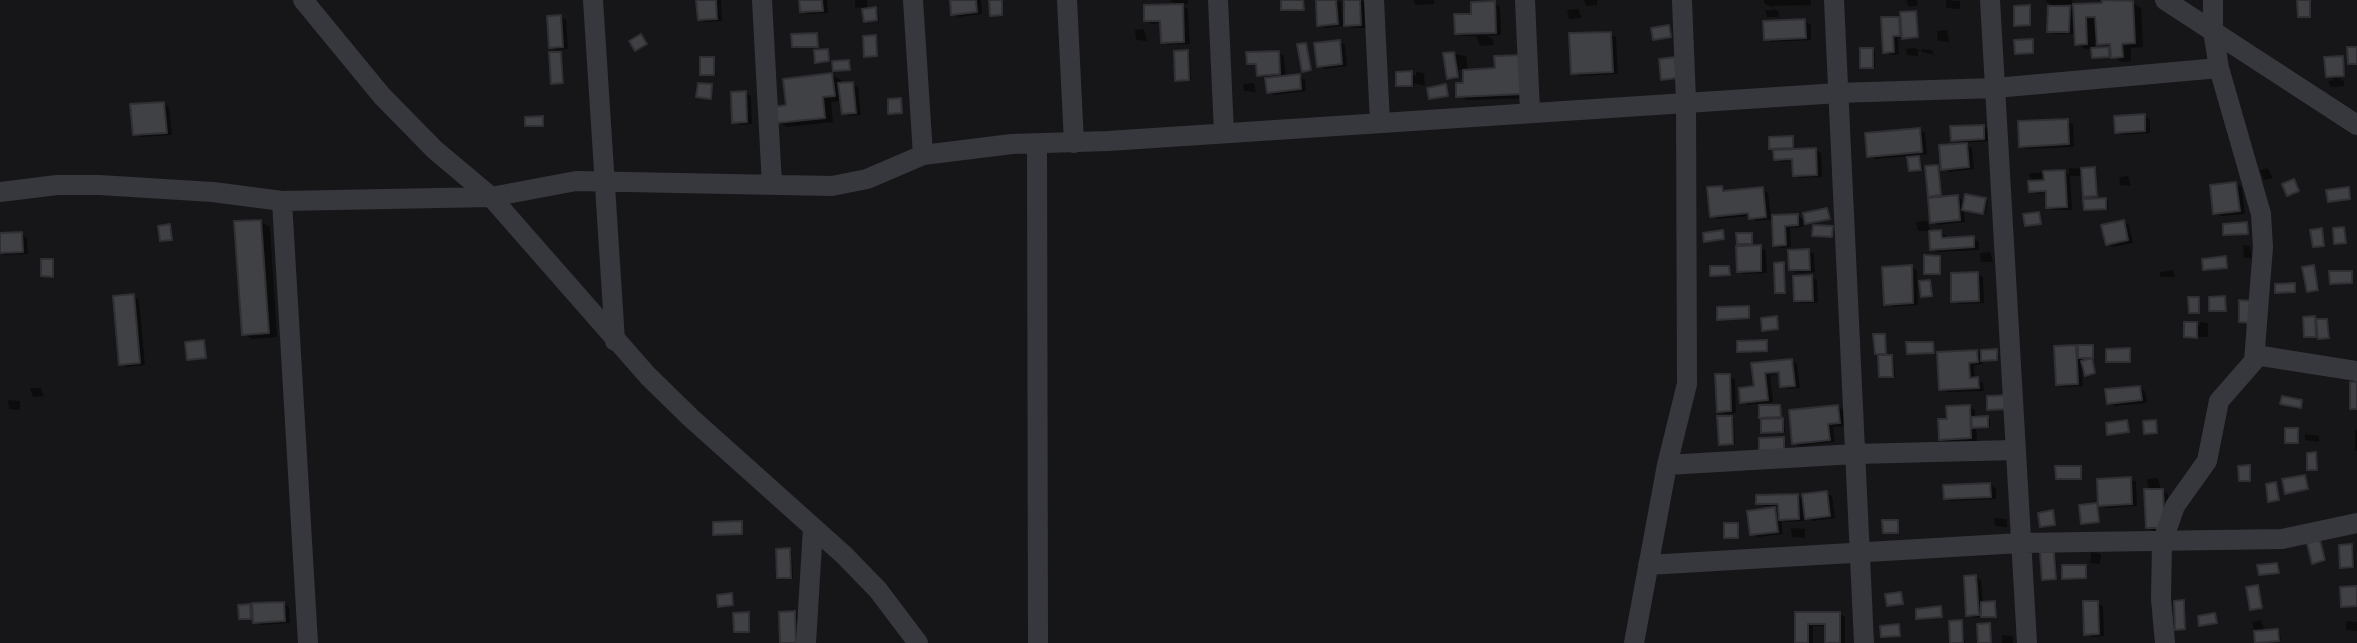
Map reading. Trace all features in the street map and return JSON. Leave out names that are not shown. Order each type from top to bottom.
[{"type":"street","points":[[303,0],[382,96],[435,150],[491,197],[615,341],[691,418],[878,590],[918,643]]},
{"type":"street","points":[[593,0],[615,341]]},
{"type":"street","points":[[762,0],[772,185]]},
{"type":"street","points":[[913,0],[923,155]]},
{"type":"street","points":[[1067,0],[1074,143]]},
{"type":"street","points":[[1218,0],[1224,133]]},
{"type":"street","points":[[1374,0],[1380,123]]},
{"type":"street","points":[[1525,0],[1530,112]]},
{"type":"street","points":[[1634,643],[1667,465],[1687,384],[1686,101],[1682,0]]},
{"type":"street","points":[[1834,0],[1864,643]]},
{"type":"street","points":[[1990,0],[2027,643]]},
{"type":"street","points":[[2165,0],[2357,125]]},
{"type":"street","points":[[2165,643],[2161,599],[2162,543],[2175,506],[2207,461],[2219,401],[2251,365],[2255,355],[2263,229],[2219,68],[2213,31],[2213,0]]},
{"type":"street","points":[[0,192],[57,185],[99,185],[213,192],[282,201],[491,197],[576,181],[804,187],[849,184],[923,155],[979,147],[1686,101],[1995,88],[2219,68]]},
{"type":"street","points":[[1037,144],[1038,643]]},
{"type":"street","points":[[282,201],[308,643]]},
{"type":"street","points":[[2255,355],[2357,371]]},
{"type":"street","points":[[1667,465],[1855,454],[2015,450]]},
{"type":"street","points":[[1648,565],[2020,543],[2282,539],[2357,523]]},
{"type":"street","points":[[806,643],[813,528]]},
{"type":"building","points":[[696,0],[716,0],[717,19],[698,20]]},
{"type":"building","points":[[799,0],[822,0],[823,11],[800,12]]},
{"type":"building","points":[[950,0],[976,0],[977,12],[951,15]]},
{"type":"building","points":[[989,0],[1002,0],[1002,15],[990,16]]},
{"type":"building","points":[[1281,0],[1303,0],[1304,10],[1281,10]]},
{"type":"building","points":[[1316,0],[1336,0],[1338,24],[1317,26]]},
{"type":"building","points":[[1344,0],[1360,0],[1361,25],[1344,26]]},
{"type":"building","points":[[2102,0],[2133,1],[2135,43],[2122,44],[2123,57],[2111,58],[2110,44],[2097,45],[2095,17],[2086,17],[2087,44],[2075,45],[2073,4],[2102,3]]},
{"type":"building","points":[[2297,0],[2310,0],[2310,17],[2298,17]]},
{"type":"building","points":[[1495,1],[1496,33],[1455,34],[1454,14],[1471,14],[1471,2]]},
{"type":"building","points":[[1183,4],[1184,42],[1161,43],[1160,21],[1144,21],[1144,5]]},
{"type":"building","points":[[2030,5],[2030,25],[2014,26],[2014,6]]},
{"type":"building","points":[[2048,6],[2070,6],[2069,32],[2047,32]]},
{"type":"building","points":[[876,7],[877,20],[864,22],[862,9]]},
{"type":"building","points":[[1916,11],[1918,37],[1902,39],[1900,12]]},
{"type":"building","points":[[561,15],[563,47],[549,48],[547,16]]},
{"type":"building","points":[[1881,17],[1899,17],[1900,36],[1893,36],[1894,52],[1883,53]]},
{"type":"building","points":[[1805,19],[1806,38],[1764,40],[1763,21]]},
{"type":"building","points":[[1669,25],[1671,37],[1653,40],[1651,28]]},
{"type":"building","points":[[1611,32],[1613,72],[1571,74],[1569,33]]},
{"type":"building","points":[[817,33],[818,47],[792,47],[791,34]]},
{"type":"building","points":[[641,34],[647,44],[635,51],[629,41]]},
{"type":"building","points":[[876,35],[877,56],[864,57],[863,36]]},
{"type":"building","points":[[2033,39],[2033,53],[2015,54],[2014,40]]},
{"type":"building","points":[[1340,40],[1342,64],[1317,67],[1314,43]]},
{"type":"building","points":[[1306,43],[1311,70],[1302,72],[1297,44]]},
{"type":"building","points":[[2109,47],[2109,57],[2092,58],[2091,48]]},
{"type":"building","points":[[2347,47],[2357,47],[2357,64],[2348,64]]},
{"type":"building","points":[[1860,48],[1873,48],[1873,68],[1860,68]]},
{"type":"building","points":[[828,49],[829,61],[815,63],[814,50]]},
{"type":"building","points":[[1188,50],[1189,80],[1175,81],[1174,51]]},
{"type":"building","points":[[1279,51],[1280,74],[1257,76],[1256,64],[1247,64],[1246,52]]},
{"type":"building","points":[[549,52],[561,52],[563,83],[551,84]]},
{"type":"building","points":[[1454,52],[1458,77],[1447,79],[1443,53]]},
{"type":"building","points":[[1521,55],[1523,94],[1456,97],[1456,83],[1463,83],[1463,70],[1495,68],[1494,56]]},
{"type":"building","points":[[2343,56],[2344,76],[2326,77],[2324,57]]},
{"type":"building","points":[[700,57],[714,57],[714,75],[700,75]]},
{"type":"building","points":[[1675,57],[1677,78],[1661,80],[1659,59]]},
{"type":"building","points":[[849,60],[850,70],[833,71],[832,61]]},
{"type":"building","points":[[1412,71],[1412,86],[1396,86],[1396,72]]},
{"type":"building","points":[[832,73],[835,96],[823,97],[825,118],[776,123],[774,107],[786,105],[783,79]]},
{"type":"building","points":[[1300,74],[1301,89],[1267,93],[1265,78]]},
{"type":"building","points":[[853,82],[856,113],[842,114],[838,83]]},
{"type":"building","points":[[698,83],[712,84],[711,99],[696,97]]},
{"type":"building","points":[[1446,84],[1448,96],[1429,99],[1427,88]]},
{"type":"building","points":[[746,91],[747,122],[732,123],[731,92]]},
{"type":"building","points":[[901,98],[902,113],[888,114],[888,99]]},
{"type":"building","points":[[164,102],[167,133],[133,135],[130,104]]},
{"type":"building","points":[[2145,114],[2145,131],[2115,133],[2114,116]]},
{"type":"building","points":[[543,116],[543,126],[525,126],[525,117]]},
{"type":"building","points":[[2068,119],[2069,144],[2019,147],[2018,121]]},
{"type":"building","points":[[1984,125],[1984,139],[1951,141],[1950,126]]},
{"type":"building","points":[[1920,128],[1922,152],[1867,157],[1865,133]]},
{"type":"building","points":[[1793,136],[1793,148],[1769,149],[1769,137]]},
{"type":"building","points":[[1967,143],[1969,167],[1941,170],[1939,145]]},
{"type":"building","points":[[1816,148],[1817,175],[1793,176],[1792,159],[1774,160],[1773,150]]},
{"type":"building","points":[[1919,156],[1921,170],[1909,171],[1907,157]]},
{"type":"building","points":[[1938,165],[1941,195],[1928,197],[1925,166]]},
{"type":"building","points":[[2095,167],[2097,196],[2083,197],[2081,168]]},
{"type":"building","points":[[2065,170],[2067,207],[2046,208],[2046,191],[2029,192],[2028,181],[2044,180],[2043,171]]},
{"type":"building","points":[[2294,179],[2299,191],[2287,196],[2282,184]]},
{"type":"building","points":[[2236,182],[2240,211],[2213,214],[2210,185]]},
{"type":"building","points":[[1722,186],[1723,191],[1763,187],[1766,217],[1749,219],[1748,213],[1710,217],[1707,187]]},
{"type":"building","points":[[2349,187],[2350,199],[2328,202],[2326,190]]},
{"type":"building","points":[[1965,194],[1986,198],[1983,214],[1962,210]]},
{"type":"building","points":[[1958,195],[1960,220],[1930,223],[1928,198]]},
{"type":"building","points":[[2106,198],[2106,209],[2084,210],[2083,199]]},
{"type":"building","points":[[1827,208],[1830,219],[1805,224],[1803,213]]},
{"type":"building","points":[[2039,212],[2041,224],[2025,226],[2023,214]]},
{"type":"building","points":[[1798,214],[1798,225],[1785,226],[1786,245],[1773,246],[1772,215]]},
{"type":"building","points":[[261,220],[269,333],[242,335],[234,221]]},
{"type":"building","points":[[2124,220],[2128,240],[2106,245],[2101,225]]},
{"type":"building","points":[[2247,222],[2248,234],[2223,235],[2223,224]]},
{"type":"building","points":[[170,224],[172,240],[160,241],[158,226]]},
{"type":"building","points":[[1813,225],[1833,226],[1832,237],[1812,236]]},
{"type":"building","points":[[2344,227],[2346,243],[2334,244],[2333,228]]},
{"type":"building","points":[[2322,228],[2324,246],[2313,247],[2310,230]]},
{"type":"building","points":[[1723,230],[1724,239],[1704,242],[1703,233]]},
{"type":"building","points":[[1941,230],[1942,238],[1974,236],[1974,247],[1930,250],[1929,231]]},
{"type":"building","points":[[22,232],[23,252],[0,253],[0,233]]},
{"type":"building","points":[[1736,233],[1752,233],[1752,244],[1737,244]]},
{"type":"building","points":[[1761,245],[1761,271],[1737,272],[1736,246]]},
{"type":"building","points":[[1809,249],[1810,270],[1789,270],[1788,250]]},
{"type":"building","points":[[1924,255],[1940,256],[1940,274],[1924,274]]},
{"type":"building","points":[[2226,256],[2227,268],[2203,270],[2202,259]]},
{"type":"building","points":[[41,259],[53,259],[53,277],[41,276]]},
{"type":"building","points":[[1784,262],[1785,293],[1775,293],[1774,263]]},
{"type":"building","points":[[1912,265],[1913,303],[1884,305],[1882,267]]},
{"type":"building","points":[[2314,265],[2318,290],[2307,292],[2302,267]]},
{"type":"building","points":[[1710,266],[1729,266],[1730,275],[1710,276]]},
{"type":"building","points":[[2329,271],[2352,271],[2352,283],[2330,284]]},
{"type":"building","points":[[1978,272],[1979,301],[1951,302],[1951,273]]},
{"type":"building","points":[[1812,275],[1813,301],[1794,301],[1793,276]]},
{"type":"building","points":[[1930,280],[1932,296],[1921,297],[1919,281]]},
{"type":"building","points":[[2295,283],[2295,292],[2275,293],[2275,284]]},
{"type":"building","points":[[134,294],[140,363],[119,365],[113,296]]},
{"type":"building","points":[[2225,296],[2226,311],[2209,311],[2209,297]]},
{"type":"building","points":[[2188,297],[2199,297],[2199,313],[2189,313]]},
{"type":"building","points":[[2239,300],[2254,301],[2253,323],[2239,322]]},
{"type":"building","points":[[1749,306],[1749,318],[1717,320],[1717,307]]},
{"type":"building","points":[[1777,316],[1778,329],[1762,331],[1761,318]]},
{"type":"building","points":[[2315,316],[2316,337],[2304,337],[2303,317]]},
{"type":"building","points":[[2316,319],[2327,319],[2329,338],[2318,339]]},
{"type":"building","points":[[2184,322],[2197,322],[2197,338],[2184,337]]},
{"type":"building","points":[[1873,334],[1885,334],[1886,354],[1875,354]]},
{"type":"building","points":[[204,340],[206,358],[187,360],[185,342]]},
{"type":"building","points":[[1767,340],[1767,351],[1737,352],[1737,341]]},
{"type":"building","points":[[1906,342],[1933,342],[1934,353],[1907,354]]},
{"type":"building","points":[[2076,345],[2078,384],[2056,385],[2054,346]]},
{"type":"building","points":[[2078,345],[2093,345],[2093,358],[2078,358]]},
{"type":"building","points":[[2130,348],[2130,362],[2106,362],[2106,349]]},
{"type":"building","points":[[1997,349],[1997,360],[1981,361],[1981,350]]},
{"type":"building","points":[[1977,350],[1978,362],[1969,363],[1970,378],[1978,377],[1979,388],[1939,390],[1937,352]]},
{"type":"building","points":[[1878,355],[1892,355],[1893,377],[1879,377]]},
{"type":"building","points":[[2092,358],[2095,373],[2085,376],[2081,361]]},
{"type":"building","points":[[1792,359],[1795,386],[1780,387],[1779,372],[1765,373],[1768,400],[1740,403],[1739,388],[1754,386],[1751,363]]},
{"type":"building","points":[[1715,374],[1730,374],[1731,411],[1717,412]]},
{"type":"building","points":[[2350,382],[2357,382],[2357,409],[2350,409]]},
{"type":"building","points":[[2140,386],[2142,400],[2107,404],[2105,389]]},
{"type":"building","points":[[2009,395],[2009,409],[1987,410],[1987,396]]},
{"type":"building","points":[[2282,396],[2302,400],[2301,408],[2280,404]]},
{"type":"building","points":[[1759,405],[1780,405],[1781,417],[1759,418]]},
{"type":"building","points":[[1838,405],[1840,423],[1828,424],[1830,440],[1792,444],[1789,410]]},
{"type":"building","points":[[1970,405],[1971,438],[1939,440],[1938,419],[1947,419],[1946,406]]},
{"type":"building","points":[[1717,416],[1732,416],[1733,444],[1719,445]]},
{"type":"building","points":[[1988,416],[1988,427],[1972,428],[1971,417]]},
{"type":"building","points":[[1783,418],[1783,432],[1761,433],[1761,419]]},
{"type":"building","points":[[2127,420],[2129,432],[2107,435],[2106,423]]},
{"type":"building","points":[[2156,420],[2157,433],[2144,434],[2143,421]]},
{"type":"building","points":[[2285,428],[2298,428],[2298,443],[2285,443]]},
{"type":"building","points":[[1784,437],[1784,451],[1759,451],[1759,438]]},
{"type":"building","points":[[2316,452],[2317,470],[2307,470],[2307,453]]},
{"type":"building","points":[[2250,465],[2250,481],[2239,481],[2238,466]]},
{"type":"building","points":[[2055,466],[2081,466],[2081,479],[2056,479]]},
{"type":"building","points":[[2305,475],[2308,489],[2285,494],[2282,479]]},
{"type":"building","points":[[2131,477],[2132,504],[2098,506],[2097,479]]},
{"type":"building","points":[[2276,482],[2279,500],[2268,502],[2266,484]]},
{"type":"building","points":[[1990,483],[1991,497],[1944,499],[1943,485]]},
{"type":"building","points":[[2144,489],[2163,489],[2165,528],[2146,528]]},
{"type":"building","points":[[1827,491],[1830,516],[1805,519],[1802,494]]},
{"type":"building","points":[[1798,494],[1799,519],[1779,520],[1778,504],[1756,504],[1756,495]]},
{"type":"building","points":[[2097,503],[2099,522],[2081,524],[2079,505]]},
{"type":"building","points":[[1775,507],[1778,532],[1750,535],[1747,511]]},
{"type":"building","points":[[2053,510],[2055,525],[2040,527],[2038,513]]},
{"type":"building","points":[[1882,520],[1898,520],[1898,533],[1883,533]]},
{"type":"building","points":[[742,521],[742,534],[713,535],[713,522]]},
{"type":"building","points":[[1724,523],[1738,523],[1738,538],[1724,538]]},
{"type":"building","points":[[2320,540],[2325,560],[2312,564],[2307,543]]},
{"type":"building","points":[[2352,544],[2353,567],[2340,568],[2339,545]]},
{"type":"building","points":[[790,548],[791,578],[777,578],[776,549]]},
{"type":"building","points":[[2040,552],[2054,552],[2056,579],[2042,580]]},
{"type":"building","points":[[2277,563],[2279,573],[2259,575],[2257,565]]},
{"type":"building","points":[[2062,565],[2086,565],[2086,578],[2062,579]]},
{"type":"building","points":[[1976,575],[1979,615],[1966,616],[1964,576]]},
{"type":"building","points":[[2258,585],[2262,608],[2250,610],[2246,587]]},
{"type":"building","points":[[2357,586],[2357,606],[2341,607],[2340,587]]},
{"type":"building","points":[[1901,592],[1903,604],[1887,606],[1885,594]]},
{"type":"building","points":[[732,593],[733,605],[718,607],[717,595]]},
{"type":"building","points":[[2184,600],[2185,629],[2175,630],[2174,601]]},
{"type":"building","points":[[1995,601],[1996,617],[1981,617],[1981,602]]},
{"type":"building","points":[[2083,601],[2098,601],[2099,634],[2084,635]]},
{"type":"building","points":[[284,602],[285,621],[253,623],[252,603]]},
{"type":"building","points":[[250,604],[251,619],[239,619],[238,605]]},
{"type":"building","points":[[1941,606],[1942,617],[1916,619],[1916,609]]},
{"type":"building","points":[[795,611],[796,643],[780,643],[779,612]]},
{"type":"building","points":[[749,612],[749,632],[734,632],[733,613]]},
{"type":"building","points":[[1795,612],[1840,612],[1840,643],[1825,643],[1825,624],[1808,624],[1808,643],[1795,643]]},
{"type":"building","points":[[2215,613],[2217,623],[2199,626],[2198,616]]},
{"type":"building","points":[[1962,620],[1963,643],[1950,643],[1949,621]]},
{"type":"building","points":[[1990,623],[1991,643],[1978,643],[1977,624]]},
{"type":"building","points":[[1899,624],[1900,636],[1881,637],[1880,626]]},
{"type":"building","points":[[2278,629],[2279,641],[2255,643],[2254,631]]}]
